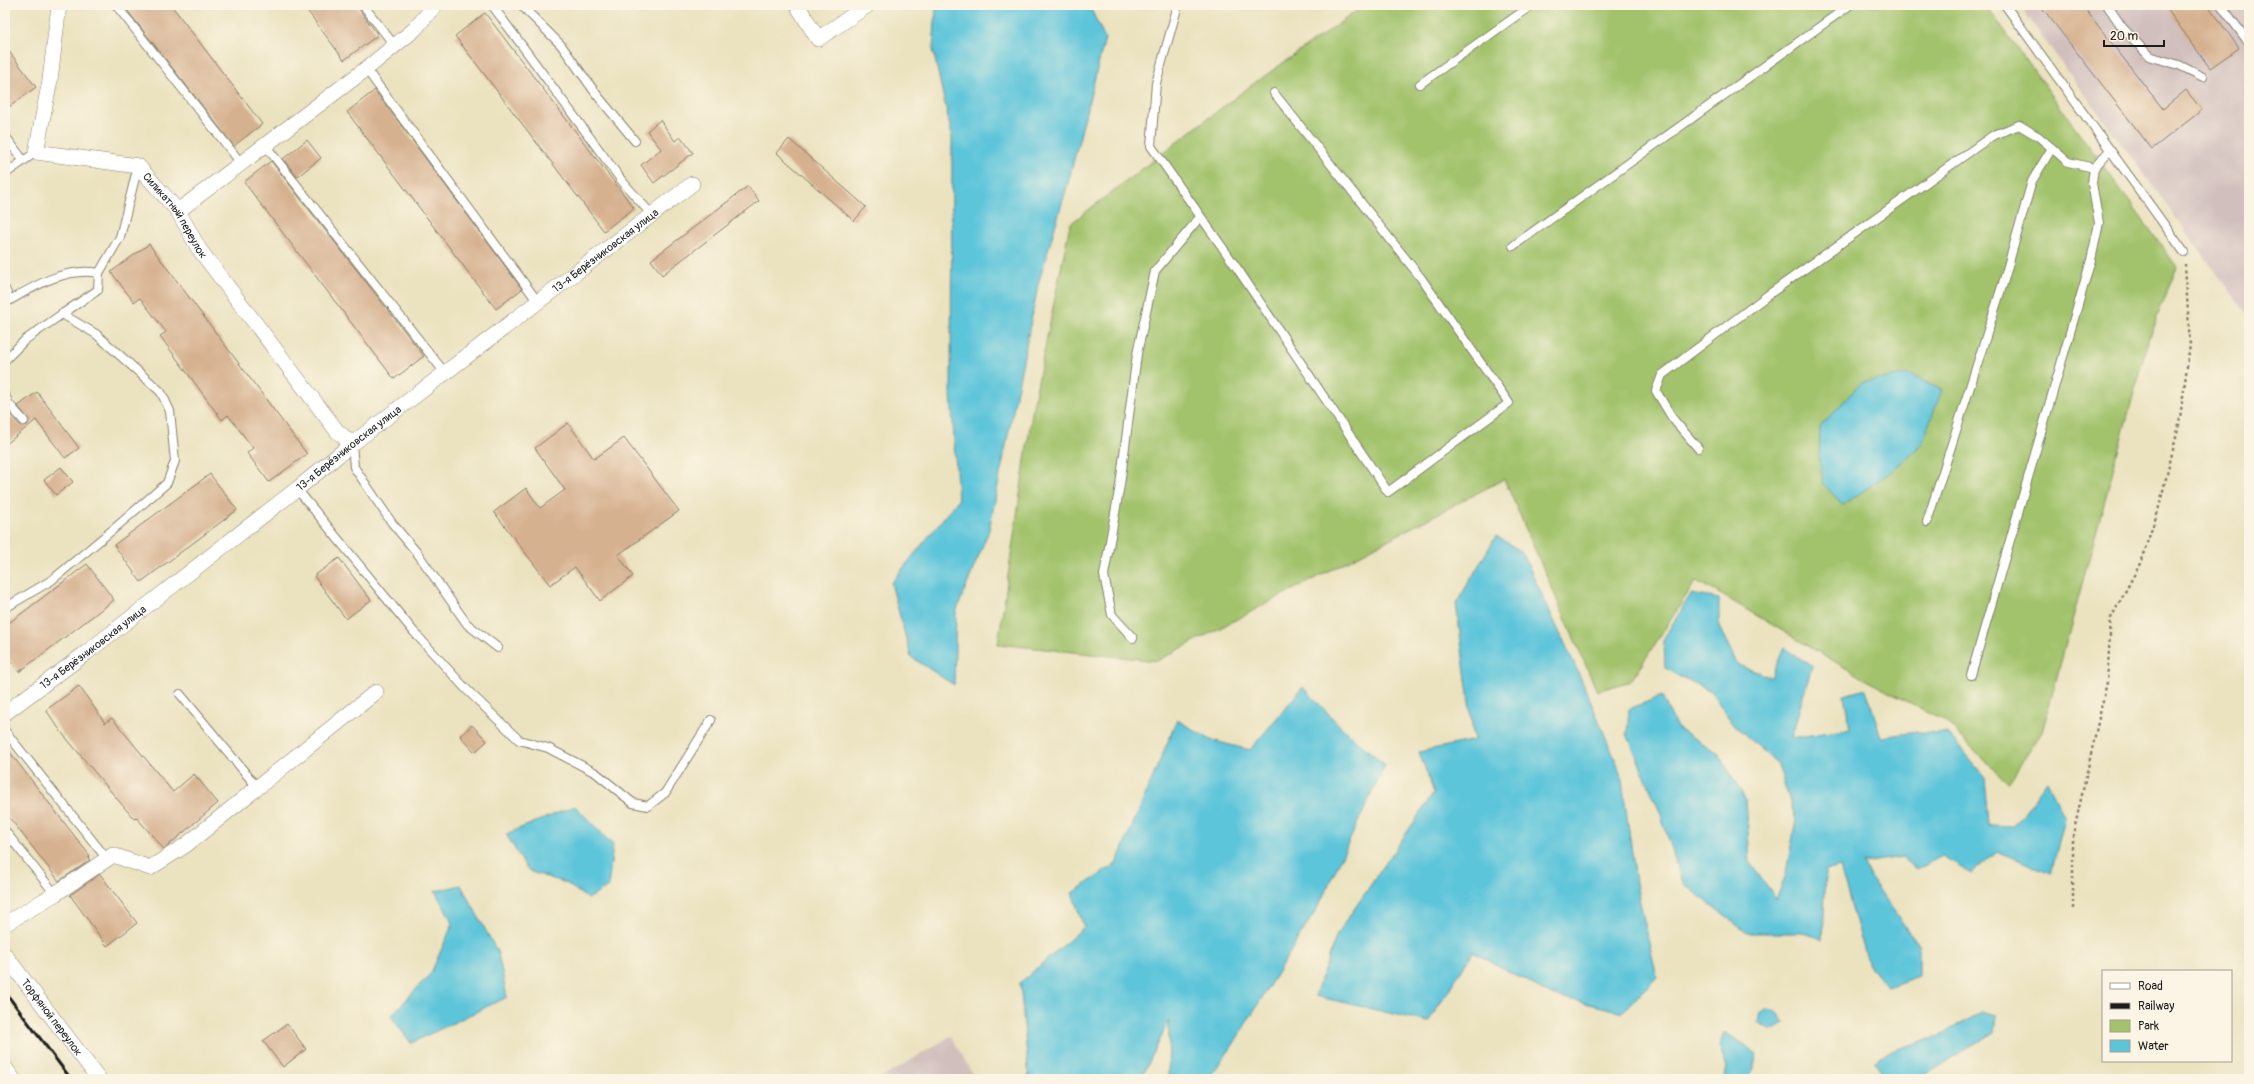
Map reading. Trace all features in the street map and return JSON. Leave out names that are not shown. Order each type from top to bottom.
[{"type":"street","points":[[36,152],[50,80],[59,5]]},
{"type":"street","points":[[178,211],[366,69],[415,30],[435,5]]},
{"type":"street","points":[[797,5],[818,39],[868,5]]},
{"type":"street","name":"Силикатный переулок","points":[[36,152],[138,166],[178,211],[204,255],[337,431],[352,444]]},
{"type":"street","name":"13-я Берёзниковская улица","points":[[5,713],[86,653],[297,490],[352,444],[692,184]]},
{"type":"street","points":[[5,924],[55,894],[112,855],[150,868],[186,845],[376,692]]},
{"type":"street","name":"Торфяной переулок","points":[[5,955],[99,1079]]},
{"type":"street","points":[[5,1068],[13,1079]]},
{"type":"lane","points":[[116,5],[241,163]]},
{"type":"lane","points":[[363,5],[395,46]]},
{"type":"lane","points":[[492,5],[622,181],[652,215]]},
{"type":"lane","points":[[521,5],[561,45],[597,95],[635,141]]},
{"type":"lane","points":[[1178,5],[1156,83],[1151,146],[1239,272],[1388,492],[1509,403],[1420,278],[1274,93]]},
{"type":"lane","points":[[1420,84],[1532,5]]},
{"type":"lane","points":[[1513,246],[1850,5]]},
{"type":"lane","points":[[2005,5],[2184,252]]},
{"type":"lane","points":[[2107,5],[2122,27],[2149,56],[2179,65],[2202,77]]},
{"type":"lane","points":[[2221,5],[2246,39]]},
{"type":"lane","points":[[366,69],[538,302]]},
{"type":"lane","points":[[1698,448],[1673,419],[1656,391],[1662,375],[1768,295],[1992,136],[2019,125],[2052,148],[2068,162],[2094,168]]},
{"type":"lane","points":[[5,136],[23,160]]},
{"type":"lane","points":[[265,145],[445,373]]},
{"type":"lane","points":[[1928,522],[2004,280],[2032,181],[2052,148]]},
{"type":"lane","points":[[1971,675],[2091,260],[2099,223],[2092,183],[2094,168],[2110,150]]},
{"type":"lane","points":[[5,174],[36,152]]},
{"type":"lane","points":[[5,360],[25,340],[98,290],[99,273],[120,237],[138,166]]},
{"type":"lane","points":[[1133,638],[1112,615],[1104,576],[1120,485],[1136,354],[1155,271],[1200,218]]},
{"type":"lane","points":[[5,289],[8,302],[65,273],[87,270],[99,273]]},
{"type":"lane","points":[[5,608],[52,580],[116,527],[166,483],[175,461],[170,411],[161,392],[96,334],[62,314]]},
{"type":"lane","points":[[5,395],[8,403],[24,421]]},
{"type":"lane","points":[[352,444],[354,467],[392,523],[418,554],[467,624],[498,648]]},
{"type":"lane","points":[[297,490],[414,632],[465,688],[519,740],[548,748],[596,773],[633,802],[648,806],[666,793],[711,720]]},
{"type":"lane","points":[[180,694],[257,787]]},
{"type":"lane","points":[[5,731],[107,859]]},
{"type":"lane","points":[[5,831],[55,894]]},
{"type":"path","points":[[2073,908],[2073,835],[2107,682],[2111,618],[2139,566],[2156,518],[2179,425],[2190,345],[2184,252]]},
{"type":"shaded area","points":[[2019,5],[2249,5],[2249,317]]},
{"type":"shaded area","points":[[951,1036],[975,1079],[880,1079]]},
{"type":"green space","points":[[1365,5],[1986,5],[2177,267],[2149,337],[2042,732],[2008,783],[1945,721],[1866,680],[1703,584],[1695,582],[1631,681],[1597,691],[1504,479],[1157,661],[998,644],[1033,406],[1070,224],[1249,87]]},
{"type":"water","points":[[941,5],[1089,5],[1105,38],[1068,183],[1039,281],[989,530],[956,612],[954,685],[911,657],[891,583],[958,500],[951,394],[952,136],[933,50],[936,8]]},
{"type":"water","points":[[1908,374],[1942,390],[1921,445],[1888,474],[1843,505],[1824,485],[1819,459],[1820,427],[1861,383]]},
{"type":"water","points":[[1496,536],[1522,552],[1578,672],[1621,773],[1637,889],[1657,977],[1623,1012],[1552,995],[1473,952],[1428,1022],[1315,996],[1337,934],[1434,793],[1419,752],[1474,740],[1456,604]]},
{"type":"water","points":[[1691,594],[1719,599],[1719,627],[1738,665],[1771,677],[1784,648],[1812,666],[1791,738],[1850,729],[1844,695],[1866,689],[1881,737],[1917,732],[1947,733],[1984,776],[1988,825],[2014,826],[2047,781],[2065,818],[2051,873],[1997,851],[1972,873],[1942,856],[1917,870],[1902,857],[1863,863],[1870,877],[1919,946],[1919,976],[1887,987],[1869,966],[1840,867],[1826,871],[1823,939],[1803,933],[1747,933],[1682,882],[1660,812],[1627,734],[1629,709],[1662,696],[1677,728],[1718,753],[1746,800],[1750,863],[1776,899],[1785,878],[1796,820],[1777,763],[1734,725],[1711,692],[1665,668],[1664,638]]},
{"type":"water","points":[[1303,687],[1343,729],[1385,765],[1319,905],[1231,1048],[1208,1079],[1168,1079],[1169,1020],[1141,1079],[1029,1079],[1020,983],[1084,927],[1072,893],[1116,864],[1177,720],[1211,740],[1250,750]]},
{"type":"water","points":[[575,806],[613,845],[608,887],[588,899],[566,883],[528,871],[506,834]]},
{"type":"water","points":[[461,885],[498,953],[507,997],[411,1043],[391,1016],[431,973],[453,923],[435,891]]},
{"type":"water","points":[[1768,1009],[1776,1011],[1784,1024],[1772,1031],[1759,1022],[1761,1013]]},
{"type":"water","points":[[1981,1011],[1997,1015],[1995,1032],[1927,1074],[1906,1079],[1883,1079],[1875,1062],[1888,1052],[1941,1035]]},
{"type":"water","points":[[1725,1032],[1757,1054],[1753,1068],[1747,1079],[1725,1079],[1727,1067],[1719,1046]]},
{"type":"building","points":[[123,5],[171,5],[262,124],[234,146]]},
{"type":"building","points":[[303,5],[356,5],[378,35],[344,60]]},
{"type":"building","points":[[2040,5],[2082,5],[2163,109],[2186,90],[2202,110],[2152,149]]},
{"type":"building","points":[[2164,5],[2208,5],[2239,48],[2210,68]]},
{"type":"building","points":[[485,13],[634,208],[604,231],[455,36]]},
{"type":"building","points":[[5,46],[36,87],[5,110]]},
{"type":"building","points":[[375,90],[522,289],[496,309],[347,112]]},
{"type":"building","points":[[660,120],[675,141],[681,137],[693,153],[654,183],[641,165],[661,149],[647,131]]},
{"type":"building","points":[[789,139],[866,207],[854,221],[777,153]]},
{"type":"building","points":[[307,140],[321,158],[297,177],[283,159]]},
{"type":"building","points":[[271,161],[424,356],[394,379],[244,182]]},
{"type":"building","points":[[748,186],[759,201],[662,275],[651,260]]},
{"type":"building","points":[[149,244],[307,454],[269,482],[247,453],[253,448],[228,415],[222,420],[160,336],[166,332],[140,298],[134,302],[111,272]]},
{"type":"building","points":[[37,392],[79,448],[65,458],[36,420],[5,445],[5,416],[9,413],[20,425],[27,425],[29,420],[18,406]]},
{"type":"building","points":[[568,423],[594,459],[624,438],[679,511],[618,555],[633,576],[600,601],[575,567],[550,585],[494,512],[526,488],[540,508],[565,490],[535,448]]},
{"type":"building","points":[[61,467],[73,482],[56,495],[44,480]]},
{"type":"building","points":[[210,474],[237,510],[141,582],[114,545]]},
{"type":"building","points":[[339,558],[371,600],[346,619],[314,576]]},
{"type":"building","points":[[87,564],[114,600],[19,672],[5,653],[5,626]]},
{"type":"building","points":[[79,686],[105,723],[112,718],[173,792],[194,774],[218,803],[164,849],[136,817],[134,819],[62,733],[46,710]]},
{"type":"building","points":[[472,725],[487,741],[475,752],[460,736]]},
{"type":"building","points":[[5,746],[90,856],[88,858],[90,860],[59,881],[5,812]]},
{"type":"building","points":[[100,874],[137,923],[107,946],[70,895]]},
{"type":"building","points":[[287,1024],[306,1049],[283,1067],[263,1041]]},
{"type":"railway","points":[[5,992],[71,1079]]}]
